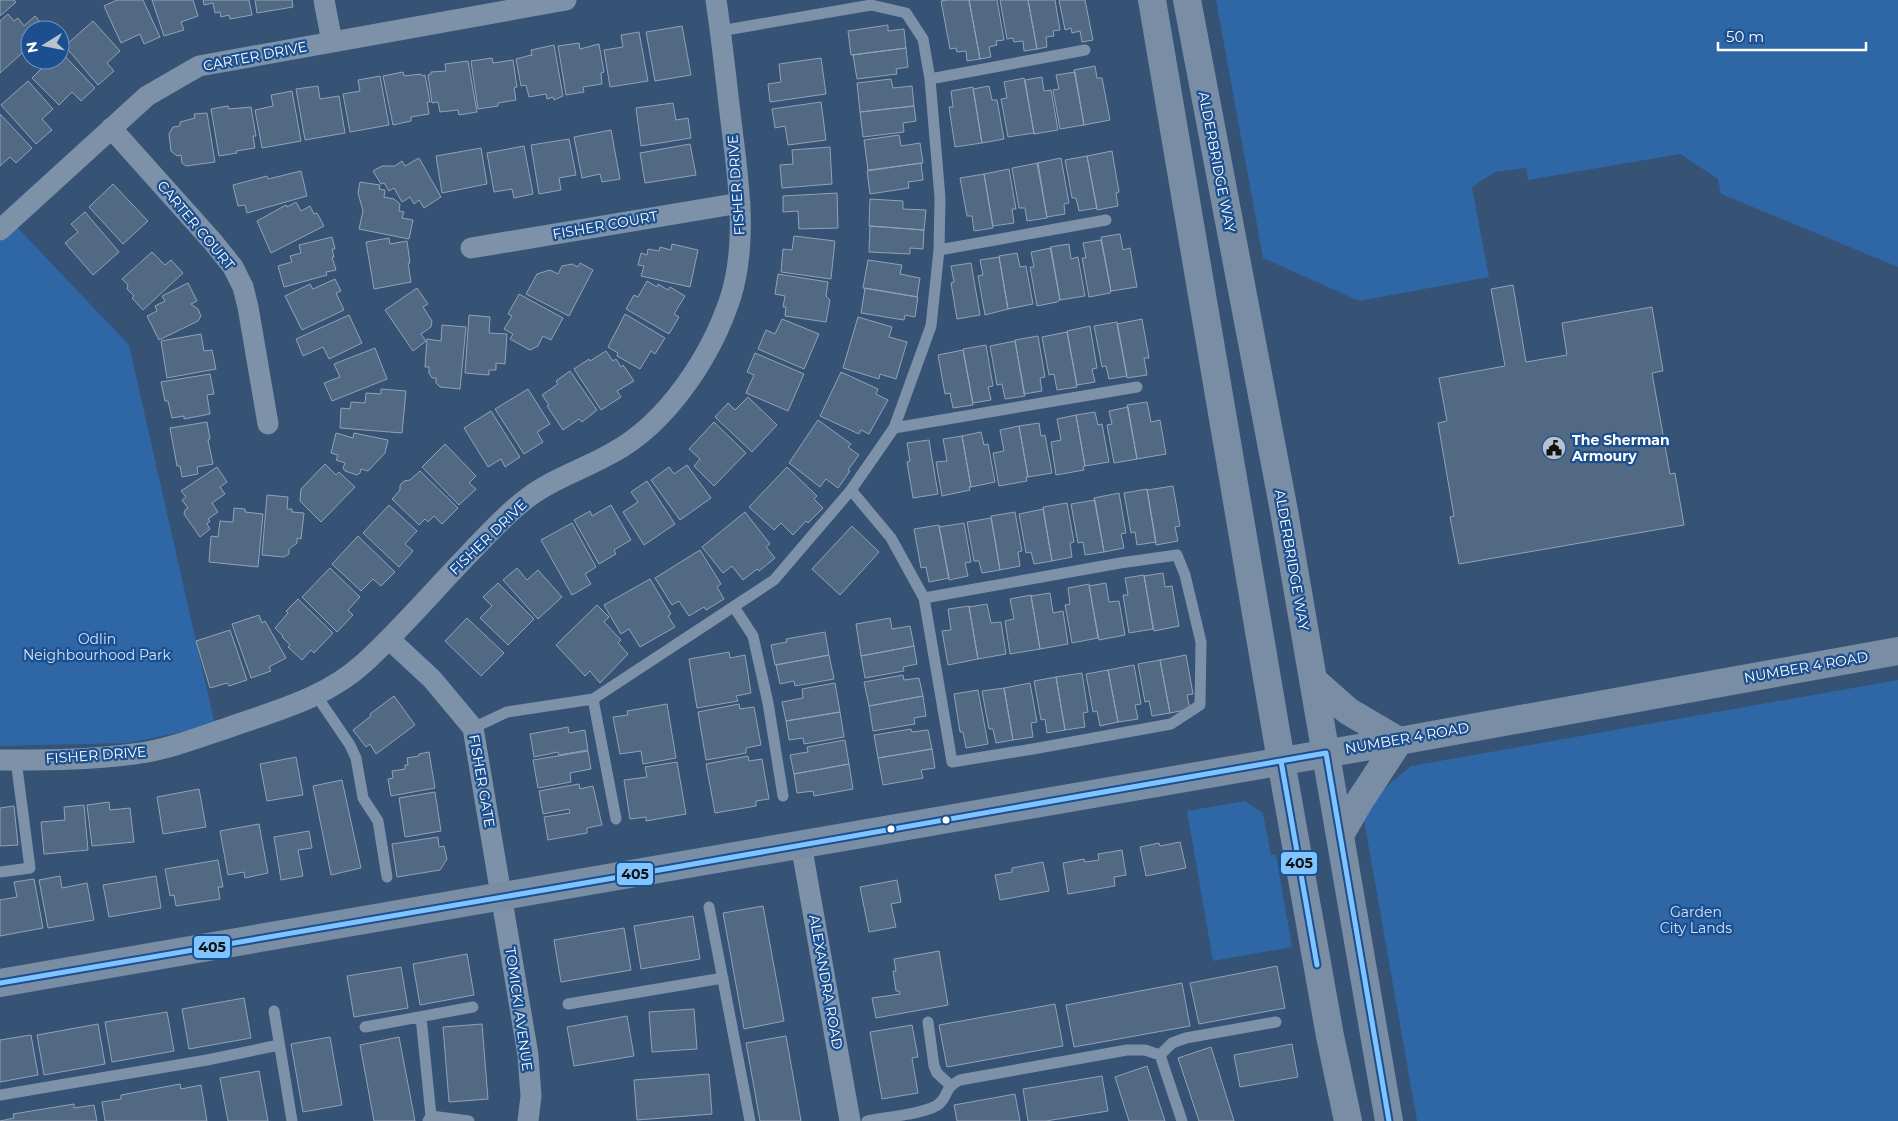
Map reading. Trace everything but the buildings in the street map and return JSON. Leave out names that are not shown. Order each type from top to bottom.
[{"type":"main road","points":[[1152,0],[1281,761],[1330,1036],[1348,1121]]},
{"type":"main road","name":"ALDERBRIDGE WAY","points":[[1187,0],[1284,510],[1389,1121]]},
{"type":"main road","name":"NUMBER 4 ROAD","points":[[0,983],[1281,761],[1898,651]]},
{"type":"main road","points":[[1313,680],[1348,711],[1399,740],[1340,835]]},
{"type":"street","points":[[324,0],[332,42]]},
{"type":"street","name":"CARTER DRIVE","points":[[2,225],[147,96],[199,66],[566,0]]},
{"type":"street","name":"FISHER DRIVE","points":[[8,760],[98,758],[159,750],[264,715],[316,695],[336,685],[389,639],[501,521],[528,498],[545,487],[615,452],[642,432],[669,406],[690,381],[712,342],[731,295],[740,235],[740,203],[716,0]]},
{"type":"street","name":"CARTER COURT","points":[[112,128],[233,267],[243,287],[248,307],[268,424]]},
{"type":"street","name":"FISHER COURT","points":[[471,248],[740,203]]},
{"type":"street","name":"FISHER GATE","points":[[389,639],[432,679],[473,728],[502,897]]},
{"type":"street","name":"ALEXANDRA ROAD","points":[[801,844],[850,1121]]},
{"type":"street","name":"TOMICKI AVENUE","points":[[502,897],[528,1055],[531,1096],[528,1121]]},
{"type":"lane","points":[[473,728],[507,712],[593,699],[774,580],[851,490],[894,428],[930,326],[939,250],[940,198],[930,79],[923,40],[906,13],[872,5],[720,31]]},
{"type":"lane","points":[[930,79],[1085,50]]},
{"type":"lane","points":[[939,250],[1106,220]]},
{"type":"lane","points":[[894,428],[1138,387]]},
{"type":"lane","points":[[851,490],[892,538],[924,598],[952,762],[1171,724],[1200,705],[1201,642],[1185,575],[1177,555],[1120,562],[924,598]]},
{"type":"lane","points":[[734,606],[753,636],[768,703],[784,796]]},
{"type":"lane","points":[[316,695],[350,745],[356,758],[363,798],[378,821],[387,877]]},
{"type":"lane","points":[[593,699],[616,819]]},
{"type":"lane","points":[[0,872],[30,868],[8,760]]},
{"type":"lane","points":[[709,907],[746,1120]]},
{"type":"lane","points":[[568,1004],[722,978]]},
{"type":"lane","points":[[364,1026],[473,1007]]},
{"type":"lane","points":[[274,1011],[292,1121]]},
{"type":"lane","points":[[421,1017],[430,1118],[469,1121]]},
{"type":"lane","points":[[928,1022],[934,1066],[937,1073],[950,1085]]},
{"type":"lane","points":[[1160,1055],[1172,1043],[1186,1038],[1276,1022]]},
{"type":"lane","points":[[0,1095],[207,1060],[279,1045]]},
{"type":"lane","points":[[867,1121],[929,1109],[940,1103],[950,1085],[960,1080],[1127,1050],[1144,1050],[1160,1055]]},
{"type":"lane","points":[[1160,1055],[1182,1121]]},
{"type":"green space","points":[[1216,0],[1898,0],[1898,267],[1721,194],[1718,179],[1680,154],[1528,180],[1526,168],[1495,172],[1472,187],[1489,277],[1359,301],[1263,258]]},
{"type":"green space","name":"Odlin Neighbourhood Park","points":[[16,226],[129,345],[215,725],[129,743],[0,746],[0,239]]},
{"type":"green space","name":"Garden City Lands","points":[[1898,680],[1898,1121],[1417,1121],[1364,820],[1375,796],[1411,766]]},
{"type":"green space","points":[[1245,801],[1263,813],[1271,855],[1276,855],[1292,947],[1213,961],[1187,811]]},
{"type":"transit line","name":"405","points":[[0,983],[1326,753],[1389,1121]]},
{"type":"transit line","name":"405","points":[[1281,761],[1317,965]]},
{"type":"place","name":"The Sherman Armoury","points":[[1554,448]]}]
